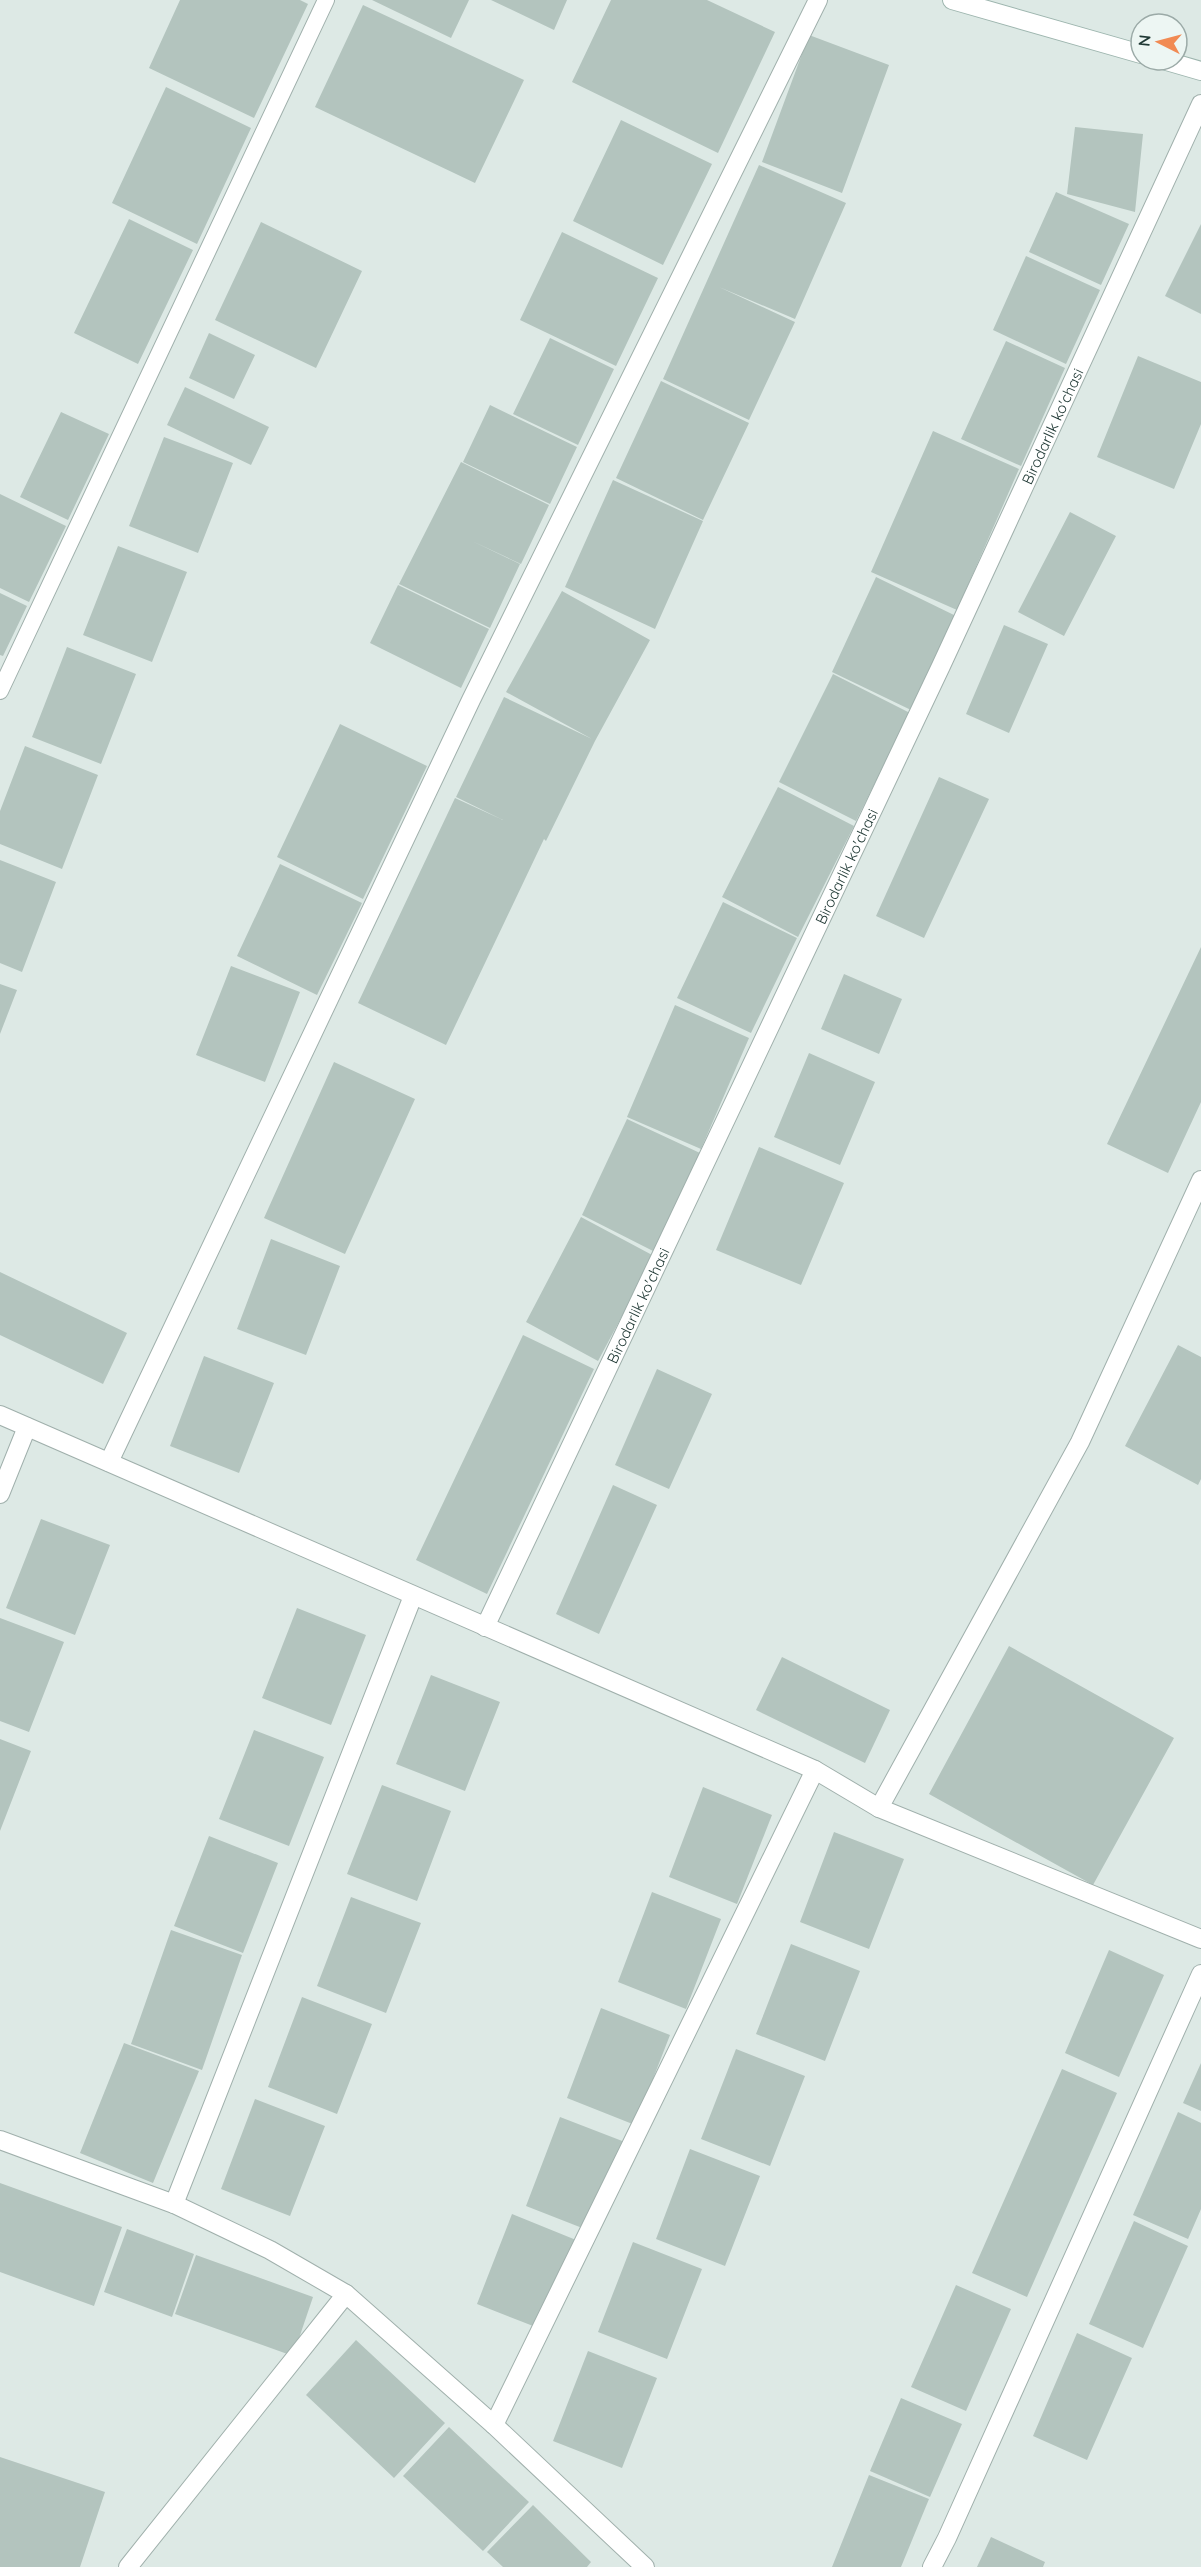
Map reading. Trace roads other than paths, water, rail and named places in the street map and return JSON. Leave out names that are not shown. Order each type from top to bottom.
[{"type":"street","points":[[109,1461],[471,700],[818,0]]},
{"type":"street","points":[[952,0],[1129,51]]},
{"type":"street","name":"Birodarlik ko'chasi","points":[[485,1627],[941,666],[1201,104]]},
{"type":"street","points":[[879,1808],[1080,1442],[1201,1180]]},
{"type":"street","points":[[0,1415],[815,1770],[879,1808],[1201,1939]]},
{"type":"street","points":[[0,1494],[27,1427]]},
{"type":"street","points":[[174,2204],[413,1596]]},
{"type":"street","points":[[494,2425],[815,1770]]},
{"type":"street","points":[[932,2567],[1201,1974]]},
{"type":"street","points":[[0,2140],[174,2204],[270,2250],[346,2294],[494,2425],[645,2567]]},
{"type":"street","points":[[128,2567],[346,2294]]},
{"type":"lane","points":[[0,691],[326,0]]}]
